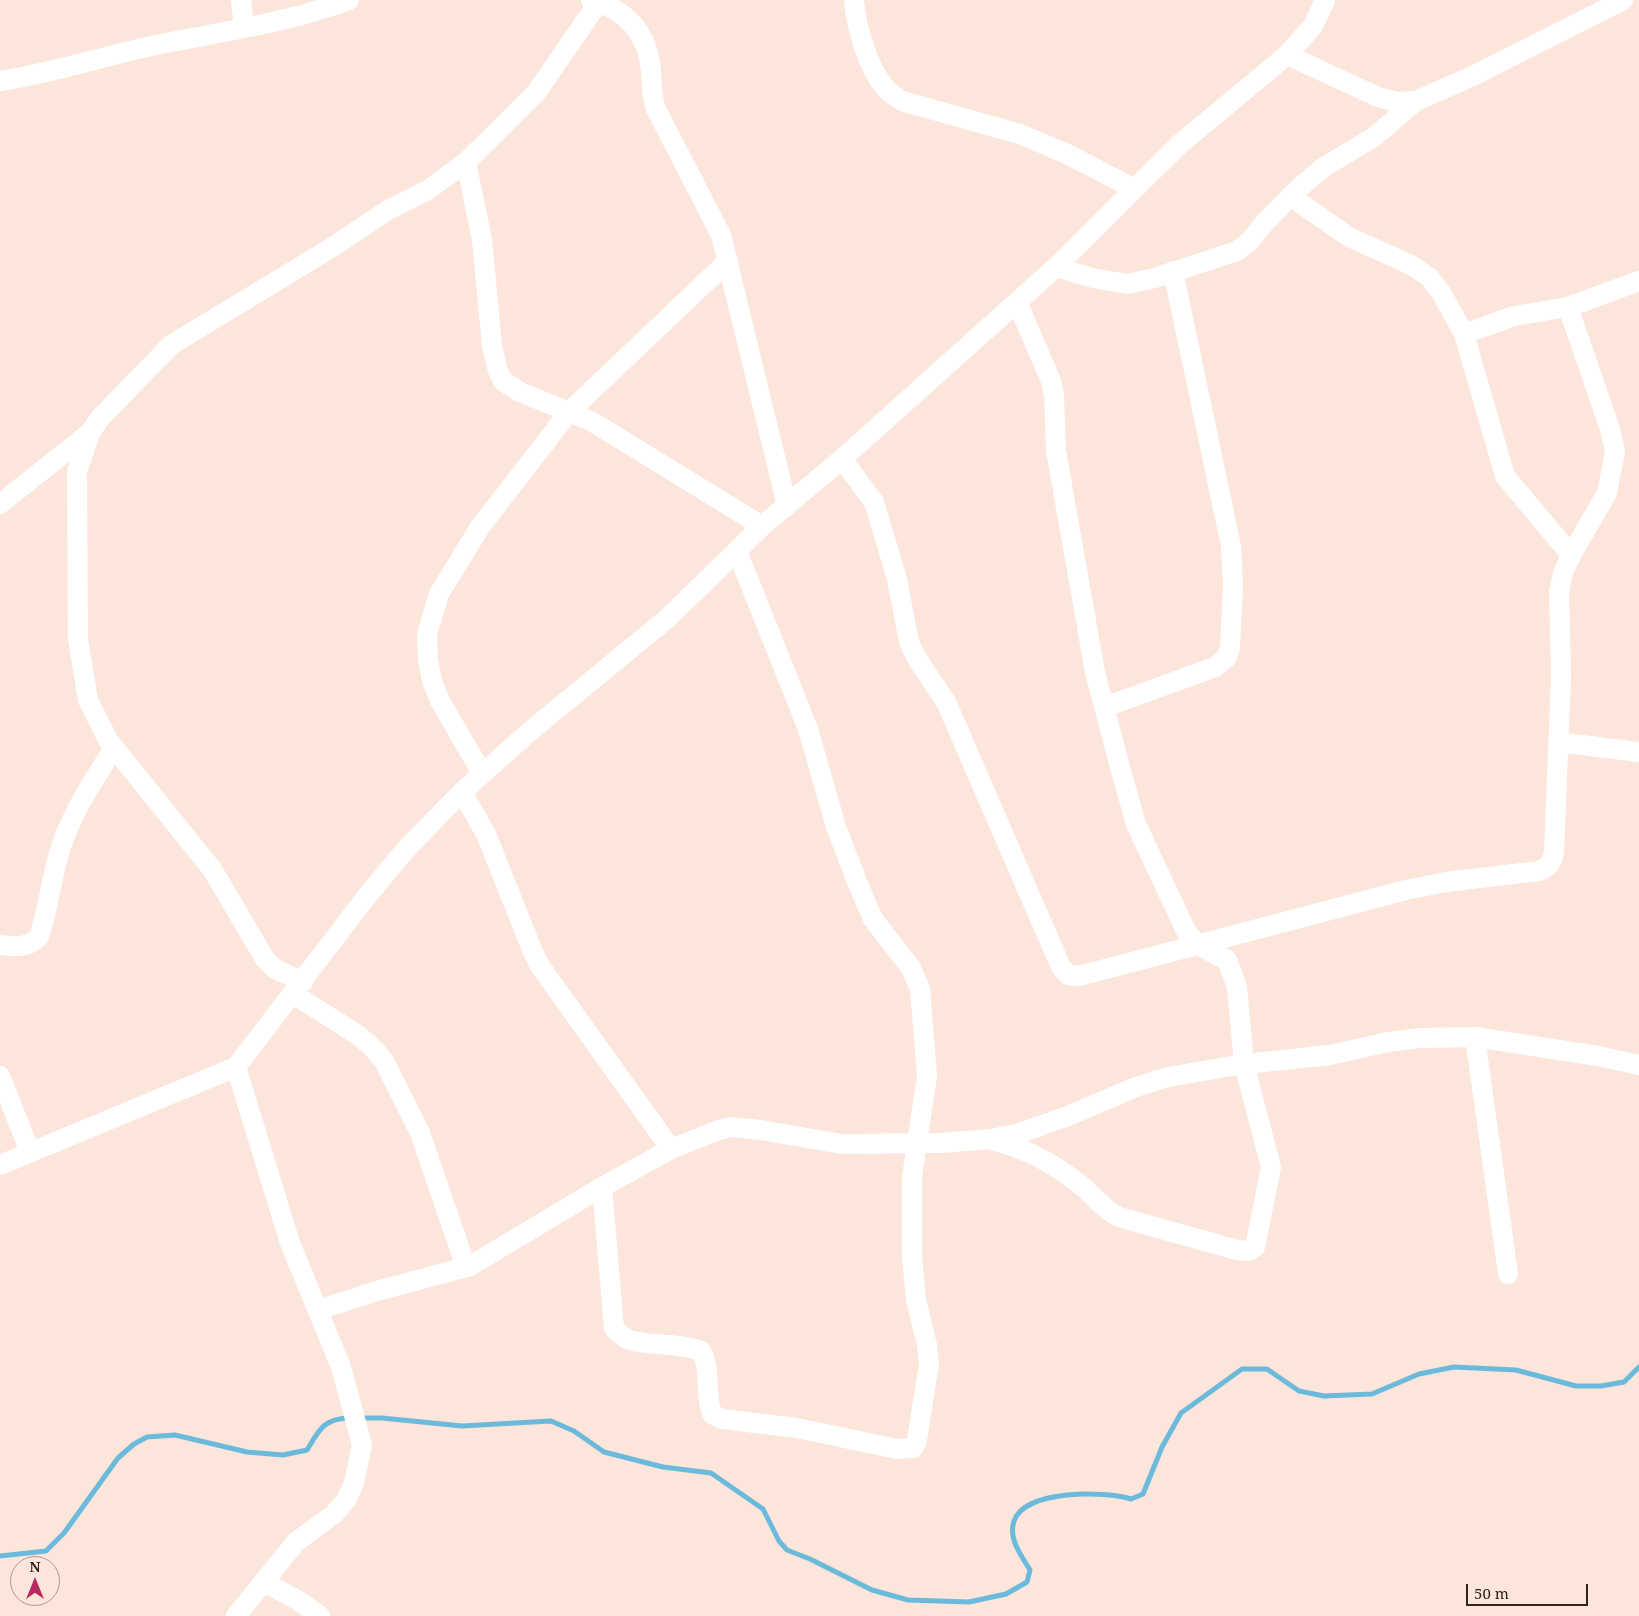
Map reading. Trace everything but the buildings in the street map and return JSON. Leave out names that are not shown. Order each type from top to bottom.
[{"type":"street","points":[[240,0],[244,28]]},
{"type":"street","points":[[0,81],[53,71],[158,45],[294,17],[349,0]]},
{"type":"street","points":[[854,0],[862,41],[878,77],[887,91],[902,101],[1020,134],[1065,153],[1133,188]]},
{"type":"street","points":[[0,1165],[236,1067],[390,869],[462,792],[482,773],[669,617],[762,526],[842,459],[1056,267],[1133,188],[1180,144],[1287,55],[1313,26],[1325,0]]},
{"type":"street","points":[[1056,267],[1092,278],[1127,284],[1155,278],[1237,251],[1250,242],[1266,221],[1290,196],[1324,167],[1374,136],[1416,101],[1475,75],[1623,0]]},
{"type":"street","points":[[0,504],[91,431],[140,375],[184,335],[331,248],[388,210],[428,190],[466,162],[536,93],[597,1],[629,19],[640,31],[648,47],[652,93],[656,109],[713,218],[728,261],[787,506]]},
{"type":"street","points":[[1287,55],[1378,97],[1398,102],[1416,101]]},
{"type":"street","points":[[466,162],[480,225],[492,346],[498,371],[510,387],[591,421],[762,526]]},
{"type":"street","points":[[1290,196],[1349,237],[1411,265],[1430,277],[1464,334],[1505,476],[1571,555]]},
{"type":"street","points":[[482,773],[440,701],[432,681],[428,642],[431,617],[439,594],[474,535],[569,412],[728,261]]},
{"type":"street","points":[[1105,707],[1215,667],[1227,657],[1230,648],[1233,584],[1230,546],[1173,271]]},
{"type":"street","points":[[1464,334],[1514,316],[1568,307],[1639,281]]},
{"type":"street","points":[[990,1140],[1018,1146],[1030,1153],[1080,1184],[1111,1213],[1119,1217],[1237,1250],[1252,1251],[1256,1247],[1271,1167],[1244,1064],[1237,987],[1227,960],[1198,945],[1187,934],[1136,824],[1096,672],[1056,451],[1052,381],[1017,302]]},
{"type":"street","points":[[842,459],[874,502],[897,579],[909,642],[916,657],[946,702],[1064,972],[1068,975],[1079,976],[1406,890],[1454,881],[1539,871],[1548,867],[1554,852],[1560,677],[1559,592],[1563,573],[1571,555],[1599,511],[1608,492],[1615,451],[1610,429],[1568,307]]},
{"type":"street","points":[[91,431],[77,471],[78,640],[88,700],[100,727],[114,748],[212,869],[265,959],[298,988],[358,1035],[384,1061],[420,1133],[466,1267]]},
{"type":"street","points":[[602,1187],[614,1328],[621,1336],[629,1340],[669,1343],[701,1351],[706,1358],[707,1400],[712,1414],[722,1419],[797,1428],[908,1450],[913,1448],[917,1440],[929,1364],[927,1345],[916,1300],[913,1273],[912,1206],[916,1143],[924,1105],[927,1076],[920,989],[911,968],[873,919],[858,884],[836,827],[808,729],[737,551]]},
{"type":"street","points":[[1558,742],[1639,752]]},
{"type":"street","points":[[0,945],[24,945],[36,940],[39,936],[59,852],[67,828],[76,808],[114,748]]},
{"type":"street","points":[[462,792],[486,834],[540,966],[671,1149]]},
{"type":"street","points":[[1475,1037],[1508,1274]]},
{"type":"street","points":[[318,1310],[376,1291],[466,1267],[489,1256],[602,1187],[671,1149],[731,1127],[842,1144],[990,1140],[1017,1134],[1051,1122],[1136,1087],[1168,1077],[1244,1064],[1330,1054],[1396,1041],[1475,1037],[1598,1056],[1639,1065]]},
{"type":"street","points":[[236,1067],[290,1242],[341,1367],[362,1445],[359,1461],[346,1500],[334,1514],[296,1542],[236,1616]]},
{"type":"street","points":[[0,1076],[30,1152]]},
{"type":"street","points":[[264,1582],[299,1601],[320,1616]]},
{"type":"waterway","points":[[359,1418],[382,1418],[462,1426],[551,1421],[574,1431],[604,1452],[663,1467],[711,1473],[763,1509],[779,1541],[787,1550],[810,1559],[872,1590],[908,1600],[969,1602],[1006,1594],[1027,1582],[1030,1570],[1016,1547],[1013,1534],[1014,1521],[1021,1511],[1033,1503],[1067,1495],[1104,1495],[1131,1499],[1143,1494],[1162,1447],[1181,1413],[1242,1369],[1267,1369],[1299,1391],[1324,1396],[1372,1394],[1419,1374],[1454,1367],[1516,1370],[1576,1386],[1601,1386],[1624,1382],[1639,1367]]},
{"type":"waterway","points":[[0,1556],[46,1551],[64,1533],[118,1458],[134,1444],[147,1437],[175,1435],[247,1452],[283,1455],[307,1450],[323,1426],[334,1420],[350,1418]]}]
